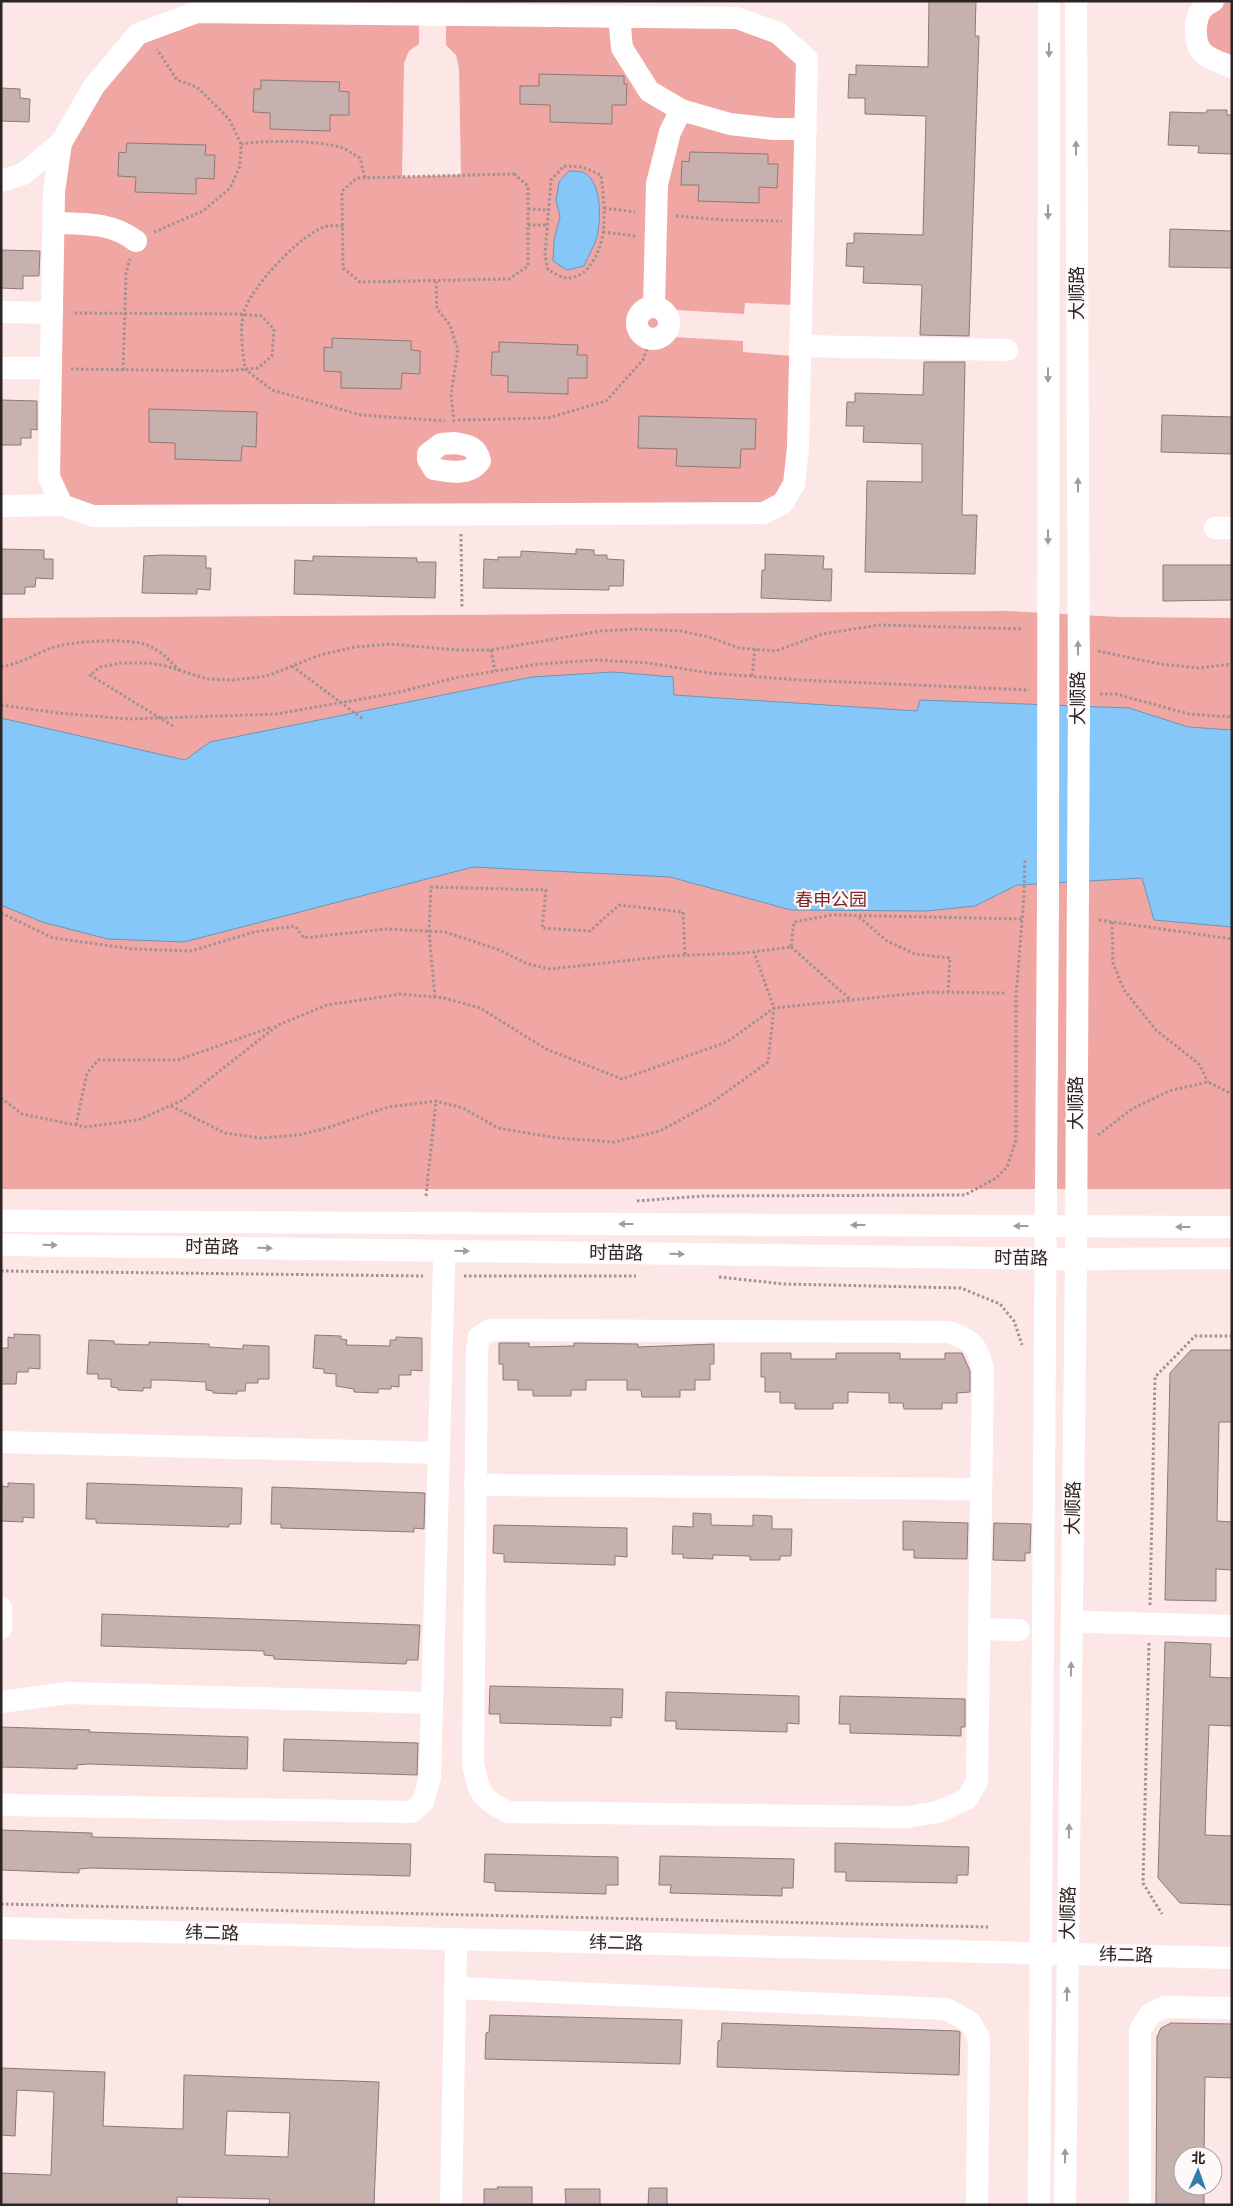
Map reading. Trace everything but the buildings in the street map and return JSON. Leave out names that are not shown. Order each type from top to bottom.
[{"type":"street","name":"大顺路","points":[[1040,2205],[1046,1226],[1049,1]]},
{"type":"street","name":"大顺路","points":[[1065,2205],[1076,1259],[1077,900],[1087,695],[1076,1]]},
{"type":"street","points":[[1213,1],[1203,8],[1196,24],[1197,39],[1202,52],[1215,61],[1232,67]]},
{"type":"street","points":[[1,181],[22,174],[61,143],[94,86],[138,34],[198,12],[306,7],[737,18],[778,33],[807,59],[798,448],[794,484],[783,503],[764,513],[93,516],[62,505],[1,506]]},
{"type":"street","points":[[619,16],[622,48],[649,91],[681,110],[730,124],[774,129],[806,129]]},
{"type":"street","points":[[650,338],[665,334],[669,324],[667,315],[659,308],[654,307],[656,184],[670,132],[681,110]]},
{"type":"street","points":[[61,143],[54,192],[49,477],[62,505]]},
{"type":"street","points":[[54,223],[101,225],[123,231],[136,242]]},
{"type":"street","points":[[1,312],[52,313]]},
{"type":"street","points":[[800,346],[1007,350]]},
{"type":"street","points":[[1,368],[51,368]]},
{"type":"street","name":"时苗路","points":[[1,1221],[1232,1226]]},
{"type":"street","name":"时苗路","points":[[1,1245],[1076,1259],[1232,1258]]},
{"type":"street","points":[[1,1805],[412,1812],[423,1802],[430,1778],[444,1263]]},
{"type":"street","points":[[727,1322],[948,1332],[967,1339],[978,1350],[983,1369],[977,1781],[967,1799],[938,1812],[907,1817],[508,1812],[490,1804],[478,1787],[473,1763],[475,1485],[477,1350],[479,1337],[490,1330],[727,1322]]},
{"type":"street","points":[[1,1442],[439,1453]]},
{"type":"street","points":[[475,1485],[981,1489]]},
{"type":"street","points":[[1,1608],[1,1628]]},
{"type":"street","points":[[1087,1622],[1232,1626]]},
{"type":"street","points":[[979,1628],[1019,1630]]},
{"type":"street","points":[[1,1702],[68,1693],[432,1703]]},
{"type":"street","name":"纬二路","points":[[1,1928],[1232,1958]]},
{"type":"street","points":[[451,2205],[456,1950]]},
{"type":"street","points":[[456,1988],[946,2008],[970,2022],[980,2038],[977,2205]]},
{"type":"street","points":[[1140,2205],[1140,2030],[1150,2014],[1165,2006],[1232,2008]]},
{"type":"path","points":[[123,370],[126,273],[136,242],[153,232],[203,212],[230,188],[240,166],[241,144],[229,119],[197,87],[177,80],[158,54],[150,30]]},
{"type":"path","points":[[241,144],[260,141],[308,143],[343,148],[360,158],[365,178]]},
{"type":"path","points":[[564,166],[582,167],[601,175],[604,208],[602,244],[592,263],[579,276],[564,278],[548,270],[545,255],[549,210],[551,180],[564,166]]},
{"type":"path","points":[[514,174],[528,186],[528,266],[509,280],[360,282],[344,268],[342,191],[357,178],[365,178],[514,174]]},
{"type":"path","points":[[604,208],[724,220],[803,222]]},
{"type":"path","points":[[528,209],[549,210]]},
{"type":"path","points":[[528,225],[548,224]]},
{"type":"path","points":[[343,226],[325,226],[304,238],[270,272],[247,302],[243,314],[242,336],[244,369],[272,390],[362,415],[446,421],[548,418],[606,402],[643,360],[650,338]]},
{"type":"path","points":[[603,232],[654,238]]},
{"type":"path","points":[[436,281],[437,309],[450,325],[458,350],[451,394],[455,443]]},
{"type":"path","points":[[51,368],[224,372],[258,368],[272,356],[274,329],[261,316],[243,314],[52,313]]},
{"type":"path","points":[[460,514],[462,608]]},
{"type":"path","points":[[172,726],[90,675],[100,667],[121,663],[149,663],[207,679],[234,680],[267,676],[320,655],[355,647],[390,644],[457,650],[491,650],[600,632],[639,628],[681,631],[709,637],[739,648],[776,651],[822,634],[879,625],[1022,628]]},
{"type":"path","points":[[1026,626],[1026,636]]},
{"type":"path","points":[[1,667],[12,665],[52,648],[83,641],[148,645],[165,656],[179,670]]},
{"type":"path","points":[[752,676],[755,649]]},
{"type":"path","points":[[491,650],[495,671]]},
{"type":"path","points":[[1093,650],[1160,664],[1199,668],[1232,664]]},
{"type":"path","points":[[1,704],[58,713],[129,719],[276,714],[396,693],[459,676],[539,664],[597,660],[649,663],[709,673],[1036,691]]},
{"type":"path","points":[[292,666],[363,719]]},
{"type":"path","points":[[1026,685],[1026,695]]},
{"type":"path","points":[[1087,695],[1116,694],[1189,714],[1232,717]]},
{"type":"path","points":[[628,1202],[702,1196],[965,1195],[996,1178],[1007,1167],[1016,1140],[1016,997],[1025,857]]},
{"type":"path","points":[[434,997],[429,931],[431,888],[546,890],[542,928],[590,931],[620,905],[683,912],[686,955]]},
{"type":"path","points":[[1,913],[53,938],[134,949],[191,951],[254,932],[295,926],[304,938],[386,928],[445,932],[498,949],[528,964],[550,969],[686,955],[754,952],[791,947],[851,1000]]},
{"type":"path","points":[[791,947],[794,922],[832,916],[1028,919]]},
{"type":"path","points":[[858,916],[887,941],[915,954],[950,958],[948,992]]},
{"type":"path","points":[[1095,919],[1232,939]]},
{"type":"path","points":[[1112,922],[1113,962],[1124,990],[1156,1030],[1199,1064],[1208,1082],[1232,1094]]},
{"type":"path","points":[[171,1105],[225,1133],[260,1138],[298,1135],[330,1128],[388,1106],[436,1101],[462,1108],[498,1128],[558,1138],[614,1142],[660,1131],[711,1104],[768,1062],[774,1008],[754,952]]},
{"type":"path","points":[[76,1125],[87,1073],[98,1060],[178,1060],[244,1038],[327,1005],[401,994],[434,997],[480,1008],[546,1049],[622,1079],[727,1042],[774,1008],[929,992],[1006,994]]},
{"type":"path","points":[[1,1098],[22,1114],[85,1127],[138,1120],[183,1100],[278,1025]]},
{"type":"path","points":[[1091,1140],[1132,1109],[1169,1092],[1208,1082]]},
{"type":"path","points":[[426,1196],[436,1101]]},
{"type":"path","points":[[1,1904],[988,1927]]},
{"type":"green space","points":[[1232,1],[1232,59],[1206,47],[1206,12]]},
{"type":"green space","points":[[203,19],[419,24],[419,44],[409,51],[404,63],[402,177],[461,175],[459,68],[456,55],[446,45],[446,25],[740,27],[772,42],[797,59],[793,305],[745,303],[744,314],[676,310],[673,337],[743,341],[743,352],[792,356],[785,482],[777,499],[761,509],[97,509],[69,499],[57,475],[62,191],[67,148],[101,87],[147,40]]},
{"type":"green space","name":"春申公园","points":[[1007,611],[1119,617],[1232,618],[1232,1189],[1,1189],[1,618]]},
{"type":"water","points":[[569,171],[583,172],[591,178],[595,185],[599,202],[599,221],[597,237],[584,266],[567,270],[553,261],[554,240],[560,217],[556,200],[559,182]]},
{"type":"water","points":[[614,672],[673,677],[674,695],[917,711],[920,700],[1129,708],[1188,727],[1232,730],[1232,927],[1154,920],[1142,878],[1017,885],[975,906],[926,911],[791,910],[670,877],[473,867],[184,942],[108,939],[42,922],[1,905],[1,718],[185,760],[210,742],[532,677]]}]
